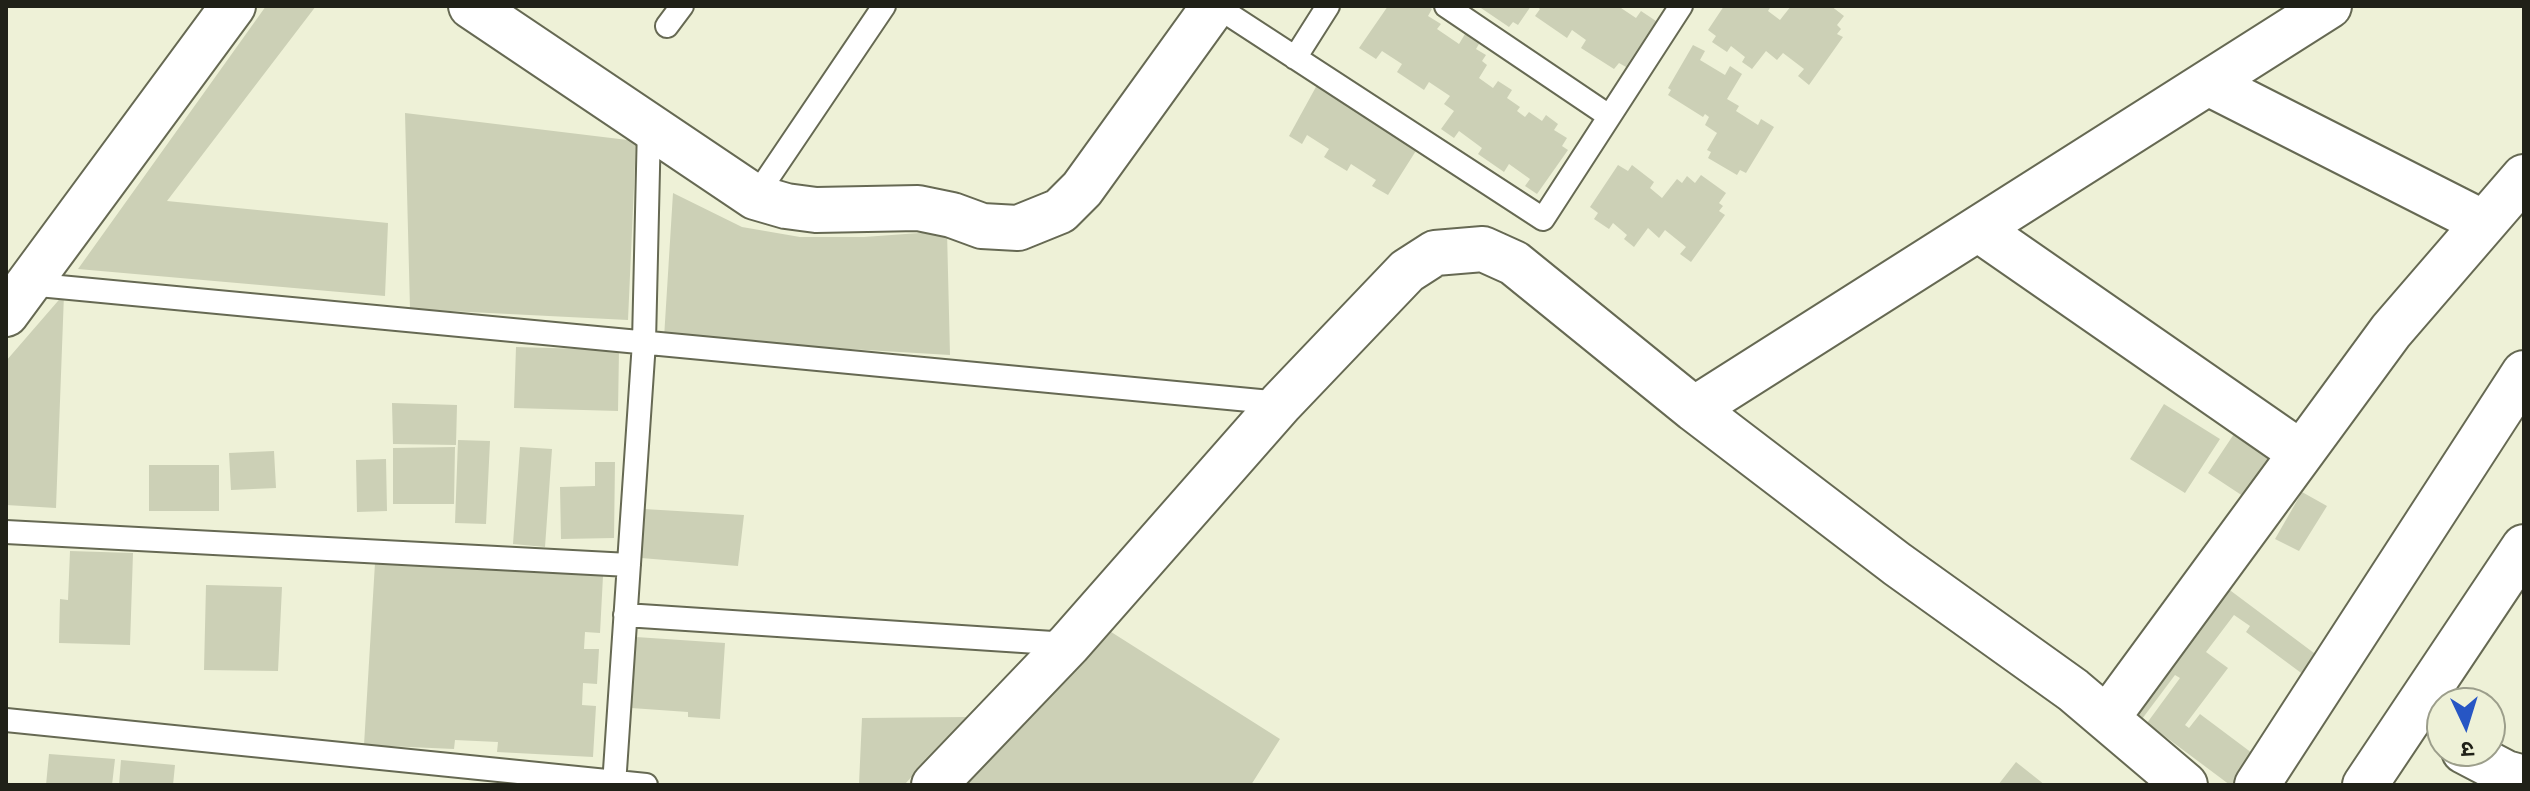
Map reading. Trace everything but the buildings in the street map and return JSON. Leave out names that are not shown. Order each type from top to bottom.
[{"type":"street","points":[[17,299],[233,6]]},
{"type":"street","points":[[471,6],[755,197],[816,210],[918,208],[952,215],[982,226],[1018,228],[1060,211],[1082,189],[1215,6]]},
{"type":"street","points":[[1694,409],[2329,6]]},
{"type":"street","points":[[2208,83],[2484,223]]},
{"type":"street","points":[[2107,718],[2391,331],[2524,177]]},
{"type":"street","points":[[1978,229],[2301,453]]},
{"type":"street","points":[[934,785],[1069,644],[1281,403],[1407,271],[1435,253],[1483,249],[1514,263],[1694,409],[1897,564],[2073,690],[2185,785]]},
{"type":"street","points":[[2257,785],[2524,373]]},
{"type":"street","points":[[2365,785],[2425,730],[2524,547]]},
{"type":"street","points":[[2495,767],[2524,778]]},
{"type":"lane","points":[[667,26],[682,6]]},
{"type":"lane","points":[[755,197],[884,6]]},
{"type":"lane","points":[[1215,6],[1543,219],[1681,6]]},
{"type":"lane","points":[[1295,58],[1328,6]]},
{"type":"lane","points":[[1446,6],[1609,116]]},
{"type":"lane","points":[[614,784],[644,342],[649,126]]},
{"type":"lane","points":[[17,299],[644,342],[1281,403]]},
{"type":"lane","points":[[6,532],[629,565]]},
{"type":"lane","points":[[625,615],[1069,644]]},
{"type":"lane","points":[[6,720],[646,785]]}]
